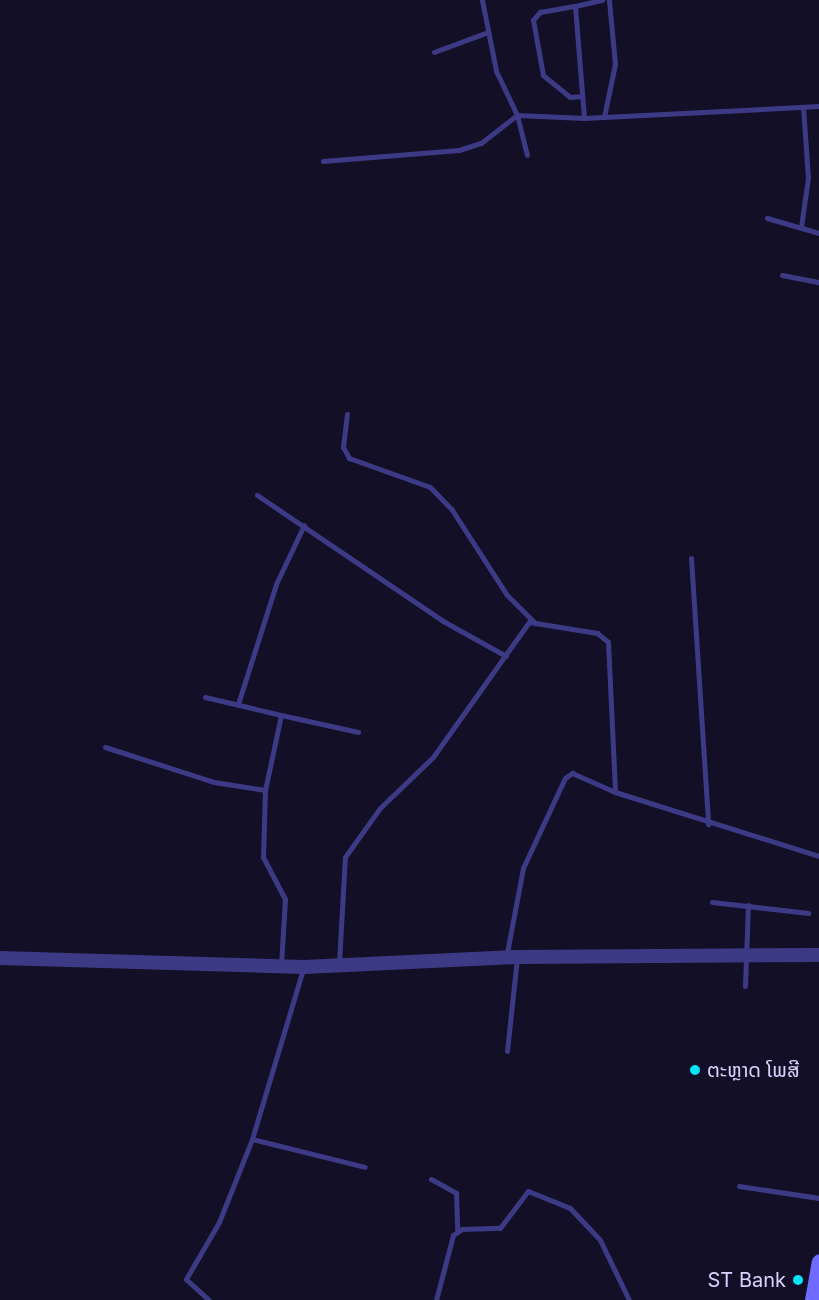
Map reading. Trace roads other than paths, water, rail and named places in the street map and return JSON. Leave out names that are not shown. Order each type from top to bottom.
[{"type":"main road","points":[[812,1300],[819,1262]]},
{"type":"street","points":[[0,958],[304,967],[511,957],[819,955]]},
{"type":"lane","points":[[483,0],[496,71],[517,115],[527,154]]},
{"type":"lane","points":[[582,96],[570,97],[543,75],[533,20],[540,12],[602,0]]},
{"type":"lane","points":[[604,117],[615,64],[609,0]]},
{"type":"lane","points":[[575,6],[584,118]]},
{"type":"lane","points":[[434,52],[488,32]]},
{"type":"lane","points":[[323,161],[459,150],[482,143],[517,115],[584,118],[819,106]]},
{"type":"lane","points":[[801,228],[808,178],[803,107]]},
{"type":"lane","points":[[767,218],[819,233]]},
{"type":"lane","points":[[782,275],[819,282]]},
{"type":"lane","points":[[347,414],[343,447],[349,458],[430,487],[452,510],[507,595],[535,623]]},
{"type":"lane","points":[[257,495],[443,621],[506,656]]},
{"type":"lane","points":[[238,704],[276,584],[304,525]]},
{"type":"lane","points":[[691,558],[708,824]]},
{"type":"lane","points":[[339,965],[345,857],[380,808],[440,748],[506,656],[526,623],[597,633],[608,642],[615,792]]},
{"type":"lane","points":[[205,697],[358,732]]},
{"type":"lane","points":[[281,715],[265,790],[263,857],[285,899],[281,966]]},
{"type":"lane","points":[[105,747],[214,782],[265,790]]},
{"type":"lane","points":[[507,1051],[511,957],[523,868],[565,778],[572,773],[615,792],[708,824],[819,856]]},
{"type":"lane","points":[[712,902],[808,913]]},
{"type":"lane","points":[[745,986],[748,956],[748,905]]},
{"type":"lane","points":[[208,1300],[186,1280],[219,1222],[252,1139],[304,967]]},
{"type":"lane","points":[[252,1139],[365,1167]]},
{"type":"lane","points":[[431,1179],[456,1193],[457,1232],[436,1300]]},
{"type":"lane","points":[[739,1186],[819,1198]]},
{"type":"lane","points":[[457,1232],[500,1228],[521,1195],[537,1192],[570,1208],[600,1240],[629,1300]]},
{"type":"place","name":"ຕະຫຼາດ ໂພສີ","points":[[695,1070]]},
{"type":"place","name":"ST Bank","points":[[798,1280]]}]
